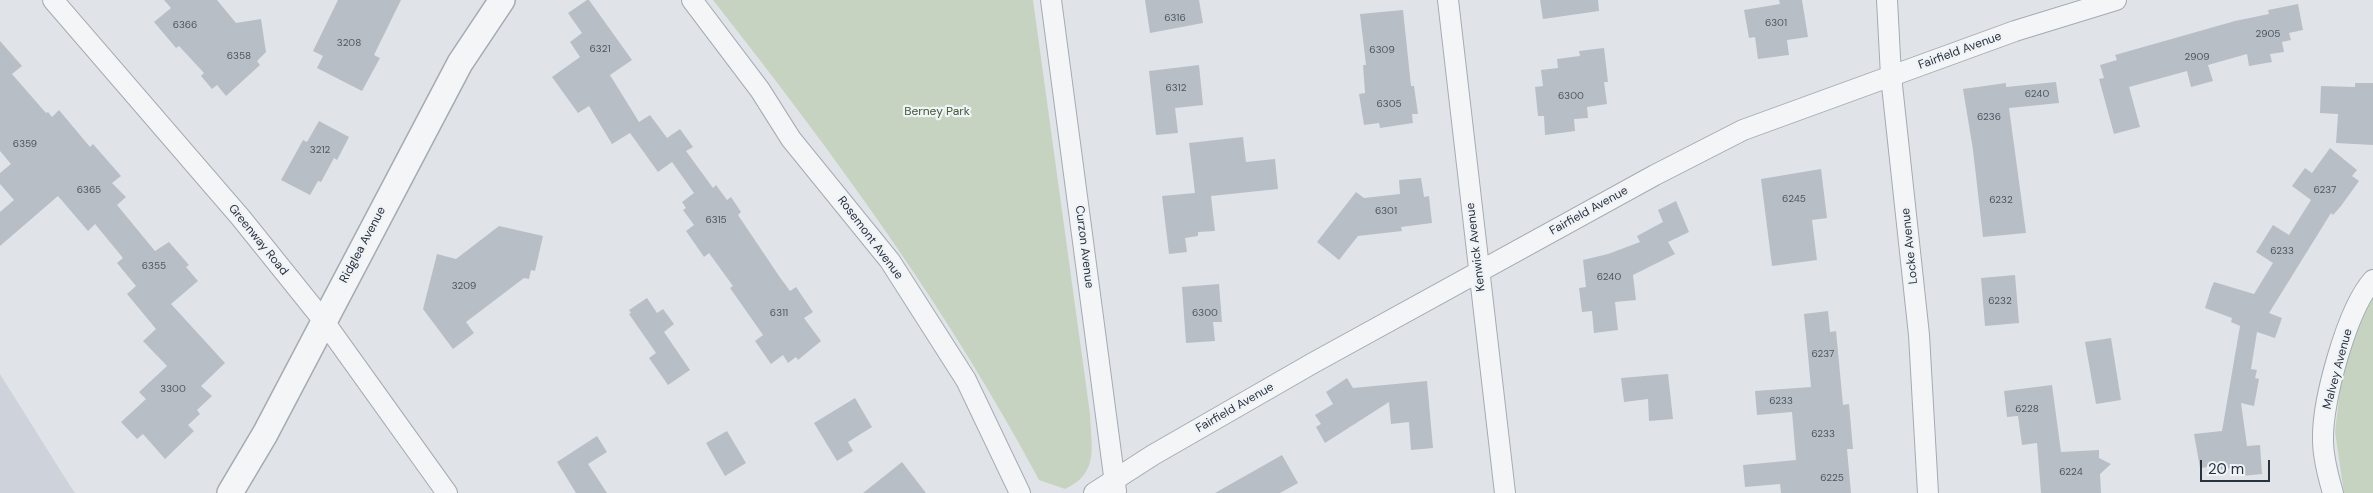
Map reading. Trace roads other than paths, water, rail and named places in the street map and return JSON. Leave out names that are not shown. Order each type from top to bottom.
[{"type":"street","name":"Greenway Road","points":[[53,0],[241,218],[323,320],[447,493]]},
{"type":"street","name":"Ridglea Avenue","points":[[230,493],[265,434],[323,320],[460,62],[502,0]]},
{"type":"street","name":"Rosemont Avenue","points":[[692,0],[760,90],[791,138],[890,261],[966,380],[1020,493]]},
{"type":"street","name":"Curzon Avenue","points":[[1051,0],[1115,486]]},
{"type":"street","name":"Kenwick Avenue","points":[[1448,0],[1505,493]]},
{"type":"street","name":"Locke Avenue","points":[[1887,0],[1891,76],[1919,335],[1928,493]]},
{"type":"street","name":"Fairfield Avenue","points":[[1094,493],[1115,486],[1296,372],[1655,175],[1743,130],[2015,31],[2116,0]]},
{"type":"street","name":"Malvey Avenue","points":[[2333,493],[2325,464],[2323,439],[2328,399],[2345,332],[2373,280]]},
{"type":"park label","name":"Berney Park","points":[[937,112]]}]
